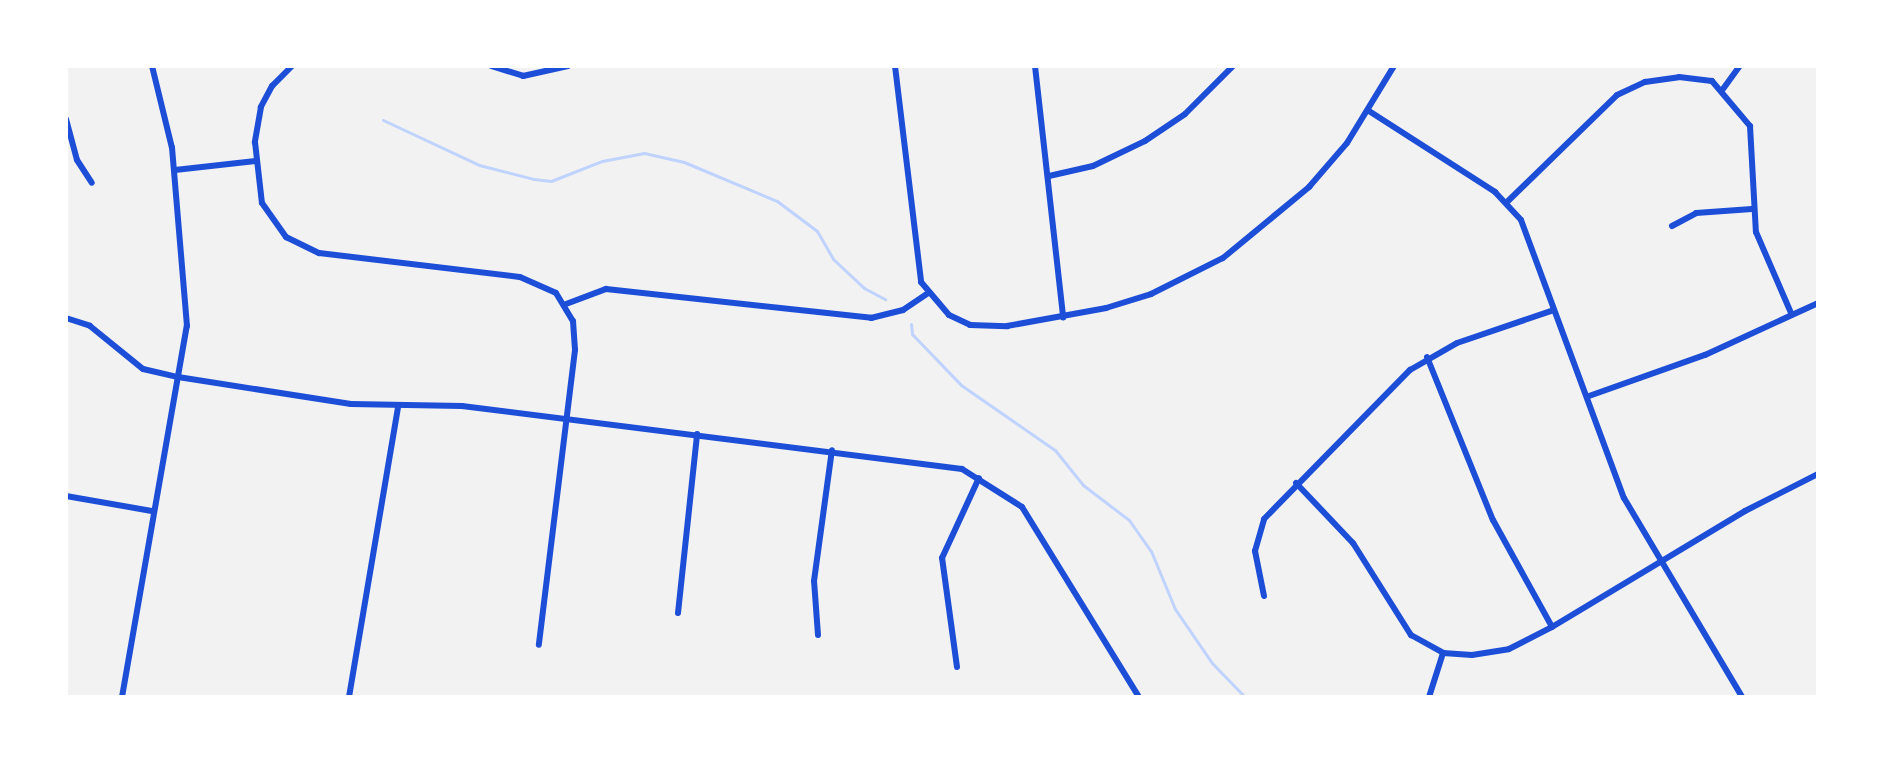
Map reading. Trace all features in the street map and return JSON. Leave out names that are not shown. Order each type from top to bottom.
[{"type":"street","points":[[122,697],[188,306],[175,170],[152,66]]},
{"type":"street","points":[[292,66],[272,86],[261,107],[255,161],[262,203],[296,244],[319,253],[520,277],[547,288],[566,304],[576,335],[539,645]]},
{"type":"street","points":[[491,66],[523,76],[568,66]]},
{"type":"street","points":[[895,66],[918,264],[928,293],[949,315],[970,325],[1063,317],[1151,294],[1223,258],[1309,187],[1369,111],[1394,66]]},
{"type":"street","points":[[1035,66],[1063,317]]},
{"type":"street","points":[[1049,176],[1093,166],[1145,141],[1185,114],[1233,66]]},
{"type":"street","points":[[1723,89],[1740,66]]},
{"type":"street","points":[[1507,202],[1595,114],[1632,86],[1679,77],[1712,81],[1723,89],[1750,126],[1752,209],[1756,232],[1792,315]]},
{"type":"street","points":[[1369,111],[1507,202],[1536,248],[1554,310],[1589,396],[1624,498],[1742,697]]},
{"type":"street","points":[[66,119],[77,160],[92,183]]},
{"type":"street","points":[[175,170],[255,161]]},
{"type":"street","points":[[1672,226],[1696,213],[1752,209]]},
{"type":"street","points":[[566,304],[606,289],[871,318],[903,310],[928,293]]},
{"type":"street","points":[[1589,396],[1705,355],[1818,303]]},
{"type":"street","points":[[1264,596],[1255,569],[1259,531],[1296,483],[1427,357],[1554,310]]},
{"type":"street","points":[[66,318],[90,326],[143,369],[178,377],[351,404],[462,406],[949,465],[1013,498],[1032,520],[1139,697]]},
{"type":"street","points":[[1427,357],[1493,520],[1552,627]]},
{"type":"street","points":[[349,697],[398,406]]},
{"type":"street","points":[[678,613],[697,434]]},
{"type":"street","points":[[818,635],[814,581],[832,450]]},
{"type":"street","points":[[1296,483],[1353,543],[1411,635],[1443,653],[1491,654],[1552,627],[1661,561],[1818,474]]},
{"type":"street","points":[[957,667],[942,558],[979,478]]},
{"type":"street","points":[[66,496],[152,511]]},
{"type":"street","points":[[1429,697],[1443,653]]},
{"type":"waterway","points":[[383,120],[479,165],[534,179],[551,181],[602,161],[644,153],[684,162],[777,201],[817,231],[833,259],[864,288],[885,299]]},
{"type":"waterway","points":[[911,324],[912,334],[961,385],[1055,450],[1083,485],[1129,520],[1151,551],[1175,609],[1212,663],[1245,697]]}]
